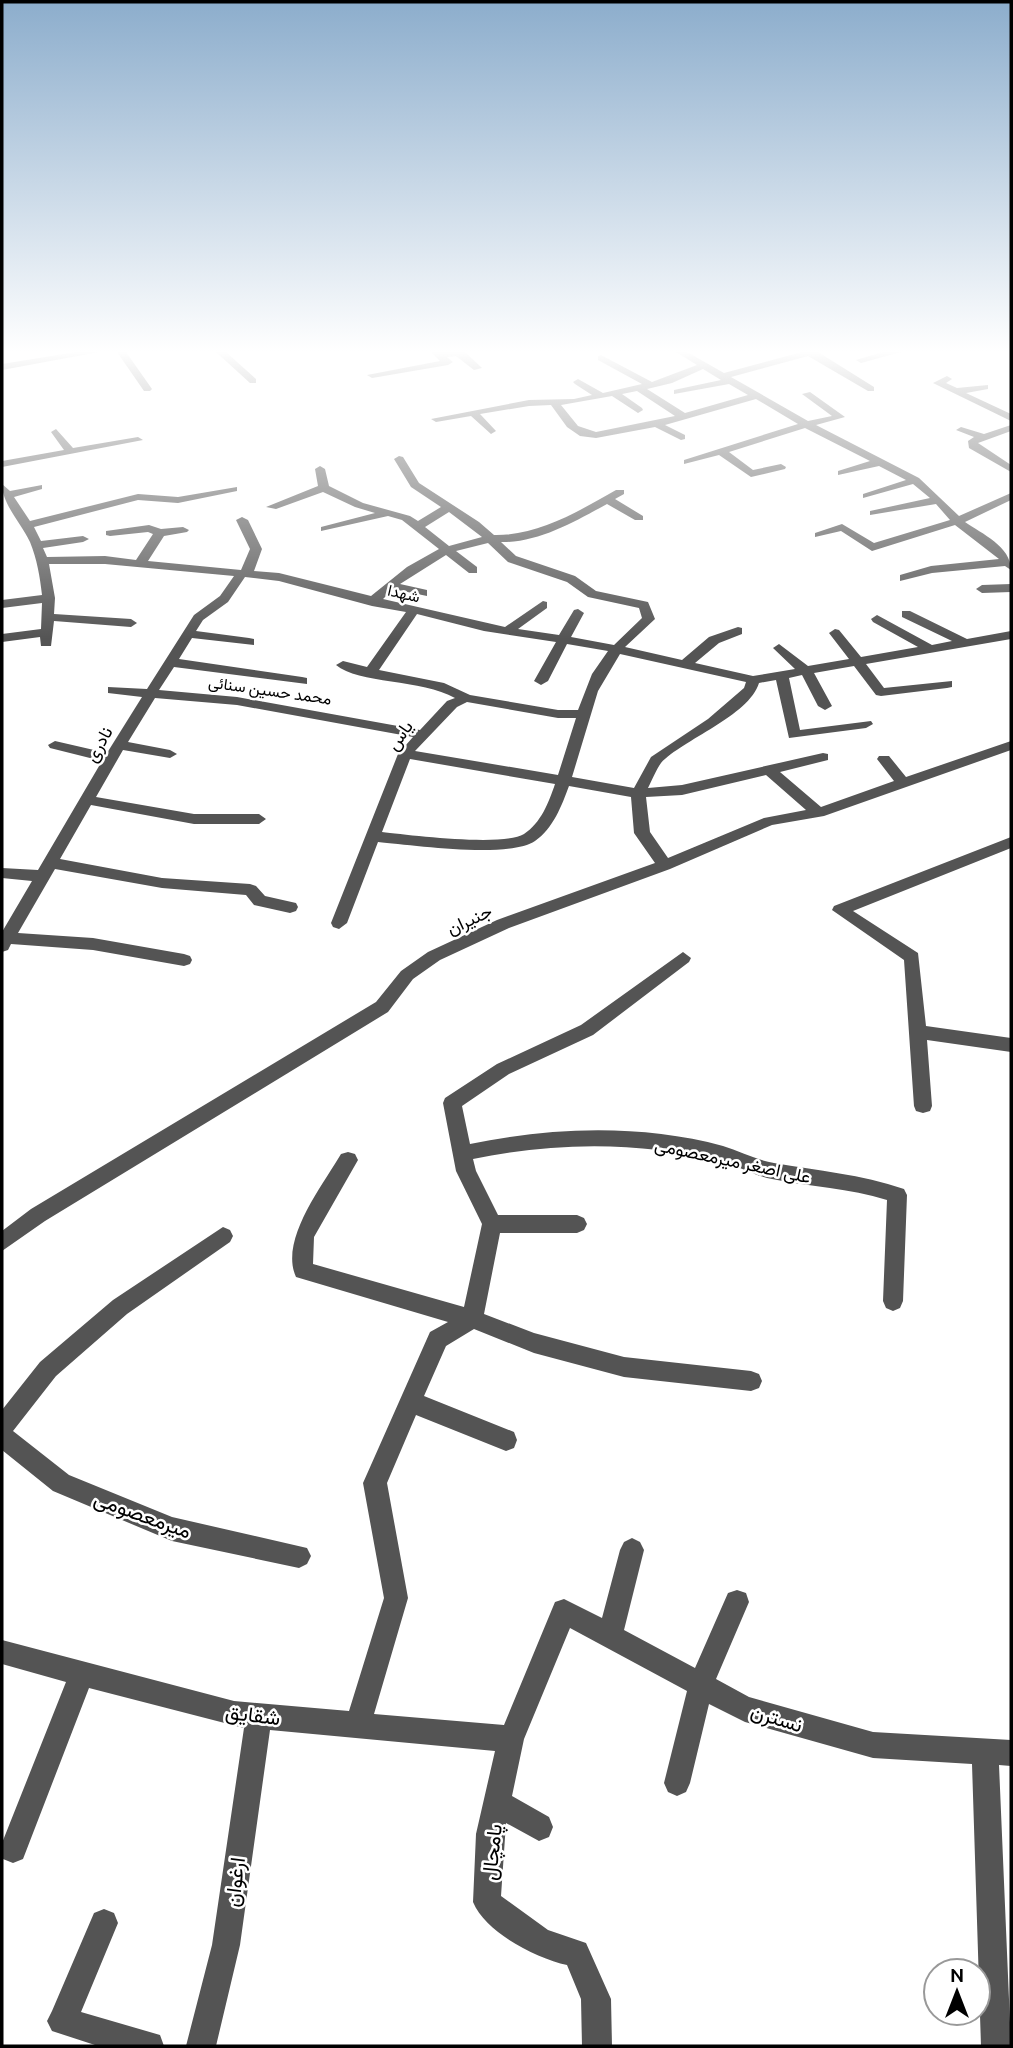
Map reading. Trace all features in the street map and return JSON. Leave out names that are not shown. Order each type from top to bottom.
[{"type":"street","points":[[67,448],[70,451]]},
{"type":"street","points":[[2,464],[91,448]]},
{"type":"street","points":[[688,463],[731,448]]},
{"type":"street","points":[[852,448],[915,480],[939,499],[957,521],[998,550],[1010,564]]},
{"type":"street","points":[[976,448],[1011,469]]},
{"type":"street","points":[[720,451],[751,474],[781,467]]},
{"type":"street","points":[[374,836],[479,844],[528,839],[549,819],[598,675],[629,634],[649,619],[644,605],[593,594],[571,579],[512,559],[475,524],[415,485],[399,459]]},
{"type":"street","points":[[842,472],[880,462]]},
{"type":"street","points":[[320,469],[324,488],[339,497],[406,518],[472,570]]},
{"type":"street","points":[[867,496],[915,480]]},
{"type":"street","points":[[2,638],[46,637],[49,598],[45,561],[28,525],[5,491],[38,487]]},
{"type":"street","points":[[272,507],[324,488]]},
{"type":"street","points":[[28,525],[138,497],[178,500],[233,489]]},
{"type":"street","points":[[372,602],[403,573],[447,551],[489,540],[516,538],[585,514],[620,492]]},
{"type":"street","points":[[819,535],[842,527],[872,547],[957,521],[1011,496]]},
{"type":"street","points":[[309,503],[339,497]]},
{"type":"street","points":[[607,499],[639,519]]},
{"type":"street","points":[[874,513],[939,499]]},
{"type":"street","points":[[418,526],[449,508]]},
{"type":"street","points":[[2,514],[19,510]]},
{"type":"street","points":[[325,529],[388,513]]},
{"type":"street","points":[[242,520],[256,549],[244,573]]},
{"type":"street","points":[[110,533],[149,528],[160,533],[183,530]]},
{"type":"street","points":[[140,563],[160,533]]},
{"type":"street","points":[[38,545],[83,539]]},
{"type":"street","points":[[998,550],[1011,546]]},
{"type":"street","name":"شهدا","points":[[45,561],[140,563],[279,577],[413,611],[617,650],[753,680],[1011,635]]},
{"type":"street","points":[[904,578],[932,570],[1010,564]]},
{"type":"street","name":"نادری","points":[[4,942],[198,618],[224,599],[244,573]]},
{"type":"street","points":[[390,585],[423,593]]},
{"type":"street","points":[[982,589],[1011,587]]},
{"type":"street","points":[[2,604],[49,598]]},
{"type":"street","points":[[507,631],[543,606]]},
{"type":"street","points":[[369,674],[413,611]]},
{"type":"street","points":[[541,681],[578,613]]},
{"type":"street","points":[[906,614],[964,642]]},
{"type":"street","points":[[49,617],[131,622]]},
{"type":"street","points":[[877,619],[928,648]]},
{"type":"street","points":[[682,666],[714,640],[738,631]]},
{"type":"street","points":[[835,633],[881,692],[947,684]]},
{"type":"street","points":[[188,634],[249,642]]},
{"type":"street","points":[[779,648],[807,672],[825,706]]},
{"type":"street","points":[[170,662],[302,681]]},
{"type":"street","points":[[343,665],[369,674],[449,686],[466,698],[558,714],[586,715]]},
{"type":"street","points":[[782,676],[797,762]]},
{"type":"street","points":[[665,865],[642,833],[638,793],[656,760],[713,722],[750,690],[753,680]]},
{"type":"street","name":"محمد حسین سنائی","points":[[113,690],[237,701],[421,734]]},
{"type":"street","name":"یاس","points":[[339,923],[405,754],[452,704],[466,698]]},
{"type":"street","points":[[794,735],[866,724]]},
{"type":"street","points":[[55,746],[170,754]]},
{"type":"street","name":"جنیران","points":[[2,1242],[38,1215],[382,1007],[407,975],[434,956],[503,924],[665,865],[769,821],[820,813],[1011,746]]},
{"type":"street","points":[[405,754],[638,793],[682,790],[823,757]]},
{"type":"street","points":[[884,759],[904,785]]},
{"type":"street","points":[[768,769],[820,813]]},
{"type":"street","points":[[89,800],[194,818],[259,819]]},
{"type":"street","points":[[923,1106],[912,957],[840,910],[1011,842]]},
{"type":"street","points":[[2,873],[48,869],[162,883],[250,890],[260,901],[290,907]]},
{"type":"street","points":[[4,942],[93,944],[184,960]]},
{"type":"street","points":[[358,1724],[396,1598],[375,1483],[438,1339],[472,1319],[492,1224],[466,1171],[452,1102],[503,1069],[587,1030],[683,958]]},
{"type":"street","points":[[918,1032],[1011,1045]]},
{"type":"street","name":"علی اصغر میرمعصومی","points":[[463,1153],[521,1140],[593,1138],[663,1143],[723,1154],[770,1171],[859,1184],[897,1195],[892,1301]]},
{"type":"street","points":[[348,1160],[304,1236],[303,1270],[472,1319],[534,1343],[624,1367],[751,1381]]},
{"type":"street","points":[[492,1224],[577,1224]]},
{"type":"street","points":[[2,1427],[48,1368],[120,1307],[223,1236]]},
{"type":"street","points":[[411,1402],[506,1440]]},
{"type":"street","name":"میرمعصومی","points":[[2,1436],[61,1483],[172,1529],[299,1556]]},
{"type":"street","points":[[610,1636],[632,1550]]},
{"type":"street","points":[[677,1783],[701,1685],[737,1602]]},
{"type":"street","name":"نسترن","points":[[564,1611],[745,1709],[873,1745],[998,1752]]},
{"type":"street","name":"پامچال","points":[[564,1611],[511,1739],[490,1834],[486,1902],[522,1933],[547,1948],[576,1954],[596,1999],[597,2046]]},
{"type":"street","name":"شقایق","points":[[2,1652],[234,1714],[511,1739]]},
{"type":"street","points":[[13,1849],[82,1673]]},
{"type":"street","name":"ارغوان","points":[[201,2046],[226,1945],[259,1716]]},
{"type":"street","points":[[996,2046],[998,1752]]},
{"type":"street","points":[[497,1804],[539,1827]]},
{"type":"street","points":[[104,1923],[62,2021],[149,2046]]}]
